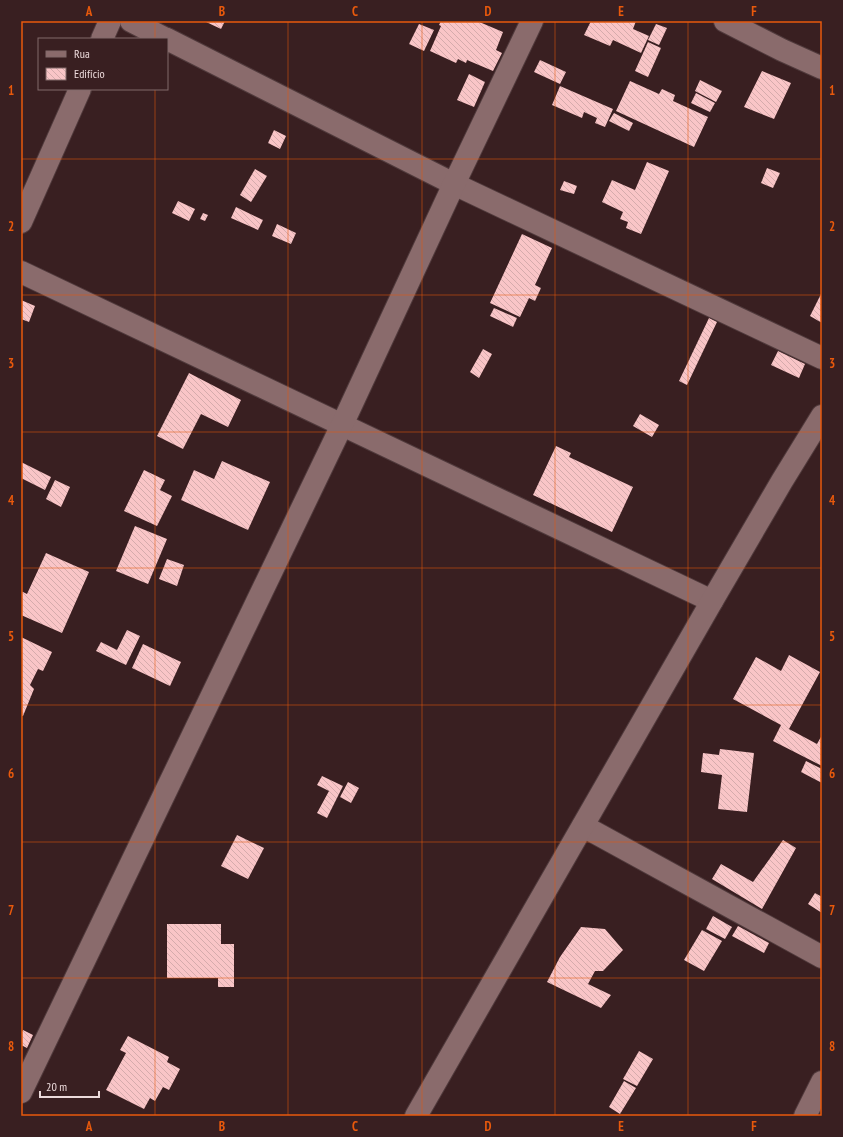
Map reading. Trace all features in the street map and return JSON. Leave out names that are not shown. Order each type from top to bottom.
[{"type":"street","points":[[102,38],[110,21]]},
{"type":"street","points":[[131,21],[165,38]]},
{"type":"street","points":[[21,1092],[342,425],[454,184],[532,21]]},
{"type":"street","points":[[726,21],[782,50],[822,68]]},
{"type":"street","points":[[168,40],[454,184],[822,358]]},
{"type":"street","points":[[21,222],[80,90]]},
{"type":"street","points":[[21,272],[712,601]]},
{"type":"street","points":[[416,1116],[712,601],[822,416]]},
{"type":"street","points":[[583,826],[822,957]]},
{"type":"street","points":[[805,1116],[822,1082]]},
{"type":"building","points":[[204,21],[225,21],[221,29]]},
{"type":"building","points":[[441,21],[477,21],[503,32],[496,50],[502,53],[493,71],[467,60],[466,63],[458,59],[456,63],[430,51],[441,26],[439,25]]},
{"type":"building","points":[[591,21],[636,21],[633,29],[649,36],[641,53],[613,40],[610,46],[584,35]]},
{"type":"building","points":[[419,24],[434,30],[424,51],[409,44]]},
{"type":"building","points":[[656,24],[667,28],[659,45],[648,40]]},
{"type":"building","points":[[648,42],[661,48],[648,77],[635,71]]},
{"type":"building","points":[[540,60],[566,72],[560,84],[534,72]]},
{"type":"building","points":[[762,71],[791,83],[774,119],[744,107]]},
{"type":"building","points":[[469,74],[485,82],[474,107],[457,100]]},
{"type":"building","points":[[700,80],[722,91],[716,102],[695,91]]},
{"type":"building","points":[[630,81],[659,94],[662,89],[675,95],[673,101],[708,117],[694,147],[616,111]]},
{"type":"building","points":[[560,86],[613,109],[605,127],[595,123],[597,118],[584,112],[582,118],[552,105]]},
{"type":"building","points":[[696,93],[715,103],[710,112],[691,103]]},
{"type":"building","points":[[614,113],[633,123],[629,131],[609,121]]},
{"type":"building","points":[[274,130],[286,136],[280,149],[268,143]]},
{"type":"building","points":[[647,162],[669,171],[641,234],[626,228],[628,222],[620,219],[623,212],[602,202],[612,180],[635,190]]},
{"type":"building","points":[[767,168],[780,173],[773,188],[761,183]]},
{"type":"building","points":[[255,169],[267,176],[251,202],[240,195]]},
{"type":"building","points":[[564,181],[577,186],[574,194],[560,190]]},
{"type":"building","points":[[178,201],[195,209],[189,221],[172,213]]},
{"type":"building","points":[[236,207],[263,220],[258,230],[231,218]]},
{"type":"building","points":[[203,213],[208,215],[205,221],[200,219]]},
{"type":"building","points":[[277,224],[296,233],[291,244],[272,236]]},
{"type":"building","points":[[522,234],[552,248],[535,285],[541,288],[535,301],[529,298],[520,317],[490,303]]},
{"type":"building","points":[[822,292],[822,323],[810,316]]},
{"type":"building","points":[[21,300],[35,306],[29,322],[21,319]]},
{"type":"building","points":[[494,308],[517,318],[513,327],[490,316]]},
{"type":"building","points":[[709,318],[717,322],[687,385],[679,381]]},
{"type":"building","points":[[483,349],[492,354],[479,378],[470,372]]},
{"type":"building","points":[[778,351],[805,364],[799,378],[771,365]]},
{"type":"building","points":[[189,373],[241,400],[228,427],[201,414],[183,449],[157,436]]},
{"type":"building","points":[[640,414],[659,425],[652,437],[633,426]]},
{"type":"building","points":[[556,446],[571,453],[569,457],[633,487],[612,532],[533,495]]},
{"type":"building","points":[[222,461],[270,482],[248,530],[181,500],[194,470],[214,479]]},
{"type":"building","points":[[21,462],[51,477],[45,490],[21,478]]},
{"type":"building","points":[[144,470],[165,480],[160,490],[172,496],[157,526],[124,511]]},
{"type":"building","points":[[55,480],[70,487],[61,507],[46,499]]},
{"type":"building","points":[[135,526],[167,539],[148,584],[116,571]]},
{"type":"building","points":[[46,553],[89,572],[62,633],[21,615],[21,591],[27,594]]},
{"type":"building","points":[[167,559],[184,565],[177,586],[159,579]]},
{"type":"building","points":[[127,630],[140,636],[126,665],[96,651],[101,642],[117,650]]},
{"type":"building","points":[[21,637],[52,652],[43,671],[38,669],[30,685],[34,689],[23,716],[21,716]]},
{"type":"building","points":[[143,644],[181,662],[170,686],[132,668]]},
{"type":"building","points":[[789,655],[820,672],[789,729],[817,744],[822,735],[822,766],[773,741],[781,725],[733,699],[756,657],[781,671]]},
{"type":"building","points":[[720,749],[754,753],[747,812],[718,809],[722,775],[701,772],[703,753],[719,755]]},
{"type":"building","points":[[806,761],[822,769],[822,783],[801,772]]},
{"type":"building","points":[[322,776],[343,786],[327,818],[317,813],[329,791],[317,785]]},
{"type":"building","points":[[348,782],[359,788],[351,803],[340,797]]},
{"type":"building","points":[[237,835],[264,848],[248,879],[221,866]]},
{"type":"building","points":[[783,840],[796,848],[762,909],[712,879],[721,864],[753,882]]},
{"type":"building","points":[[815,893],[822,897],[822,913],[808,904]]},
{"type":"building","points":[[713,916],[732,927],[725,939],[706,929]]},
{"type":"building","points":[[167,924],[221,924],[221,944],[234,944],[234,987],[218,987],[218,978],[167,978]]},
{"type":"building","points":[[738,926],[769,943],[764,953],[732,936]]},
{"type":"building","points":[[581,927],[605,929],[623,950],[603,971],[595,971],[588,984],[611,995],[601,1008],[547,982],[560,957]]},
{"type":"building","points":[[702,930],[722,941],[704,971],[684,960]]},
{"type":"building","points":[[23,1030],[33,1035],[27,1048],[21,1045],[21,1033]]},
{"type":"building","points":[[128,1036],[169,1057],[167,1062],[180,1069],[169,1090],[163,1087],[155,1101],[150,1098],[144,1109],[106,1090],[126,1053],[120,1050]]},
{"type":"building","points":[[639,1051],[653,1059],[637,1086],[623,1079]]},
{"type":"building","points":[[624,1081],[636,1088],[620,1114],[609,1107]]}]
